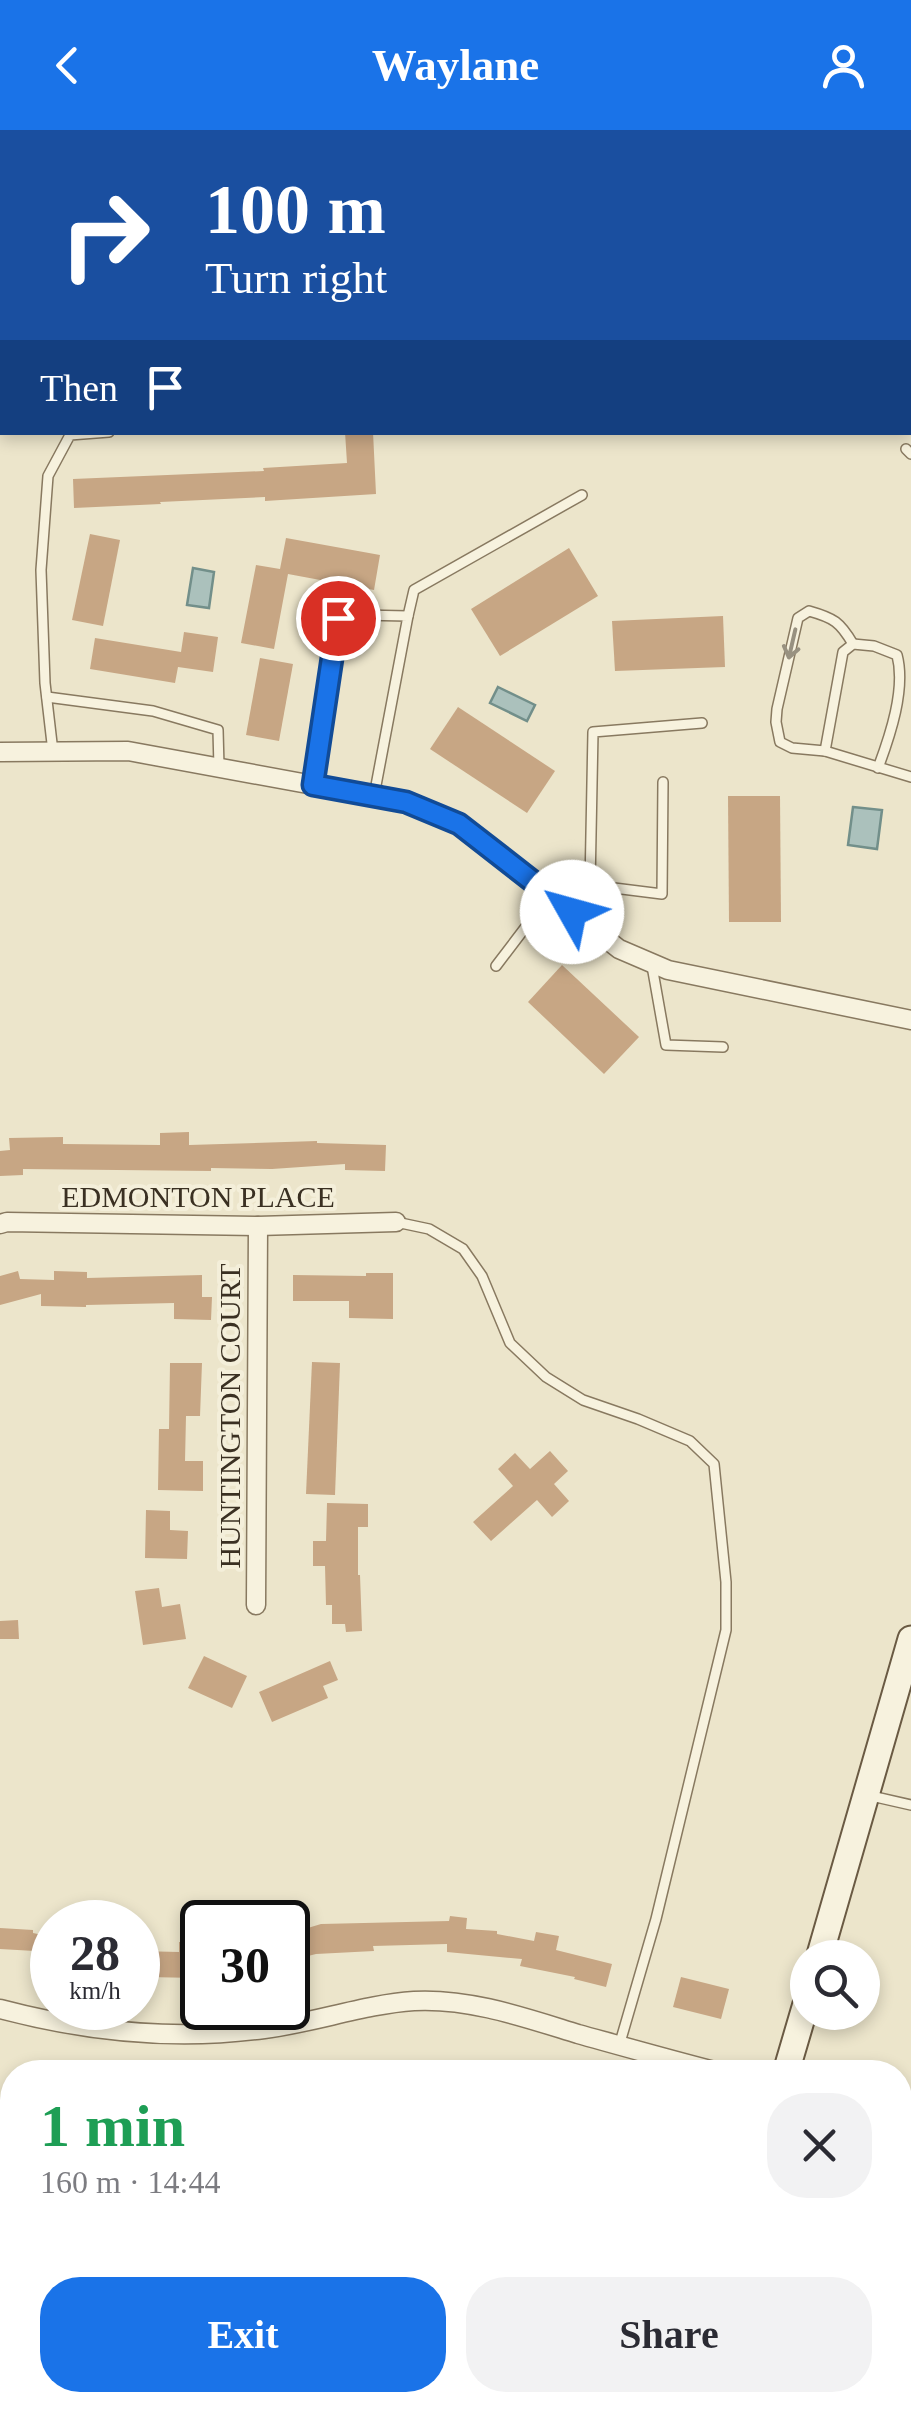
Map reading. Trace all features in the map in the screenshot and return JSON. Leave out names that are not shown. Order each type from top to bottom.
[{"type":"main road","points":[[823,1940],[911,1639]]},
{"type":"main road","points":[[790,2060],[798,2030]]},
{"type":"street","points":[[0,752],[128,751],[406,802],[459,824],[619,950],[668,970],[911,1020]]},
{"type":"street","name":"EDMONTON PLACE","points":[[0,1224],[258,1226],[396,1222]]},
{"type":"street","name":"HUNTINGTON COURT","points":[[256,1605],[258,1226]]},
{"type":"street","points":[[0,2010],[53,2023],[142,2034],[198,2034],[265,2029],[414,2002],[460,2004],[503,2012],[672,2060]]},
{"type":"lane","points":[[53,752],[41,570],[48,476],[70,435]]},
{"type":"lane","points":[[374,796],[414,590],[582,495]]},
{"type":"lane","points":[[853,644],[842,624],[825,615],[809,612],[798,618],[777,710],[780,742],[792,748],[825,751],[911,778]]},
{"type":"lane","points":[[313,785],[338,618],[408,616]]},
{"type":"lane","points":[[825,751],[842,652],[853,644],[874,646],[897,654],[901,670],[890,735],[878,768]]},
{"type":"lane","points":[[47,698],[153,711],[218,730],[219,768]]},
{"type":"lane","points":[[572,912],[590,885],[593,732],[702,723]]},
{"type":"lane","points":[[590,885],[662,894],[663,782]]},
{"type":"lane","points":[[496,966],[550,894]]},
{"type":"lane","points":[[652,963],[666,1045],[723,1047]]},
{"type":"lane","points":[[396,1222],[429,1229],[463,1249],[482,1276],[510,1343],[546,1377],[583,1400],[690,1441],[714,1464],[726,1582],[726,1630],[656,1919],[619,2046]]},
{"type":"lane","points":[[865,1794],[911,1805]]},
{"type":"water","points":[[193,568],[214,572],[209,608],[187,605]]},
{"type":"water","points":[[498,687],[535,705],[527,721],[490,703]]},
{"type":"water","points":[[853,807],[882,810],[877,849],[848,845]]},
{"type":"building","points":[[345,435],[373,435],[376,494],[74,508],[73,479],[264,471],[263,468],[347,463]]},
{"type":"building","points":[[90,534],[120,540],[103,626],[72,620]]},
{"type":"building","points":[[286,538],[380,555],[374,590],[288,574],[274,649],[241,643],[256,565],[280,569]]},
{"type":"building","points":[[569,548],[598,596],[500,656],[471,609]]},
{"type":"building","points":[[723,616],[725,667],[615,671],[612,621]]},
{"type":"building","points":[[184,632],[218,637],[213,672],[178,667],[175,683],[90,669],[95,638],[181,652]]},
{"type":"building","points":[[260,658],[293,664],[279,741],[246,735]]},
{"type":"building","points":[[458,707],[555,771],[527,813],[430,749]]},
{"type":"building","points":[[728,796],[780,796],[781,922],[729,922]]},
{"type":"building","points":[[562,965],[639,1037],[604,1074],[528,1002]]},
{"type":"building","points":[[189,1132],[189,1145],[317,1141],[386,1145],[385,1171],[345,1170],[345,1164],[211,1171],[23,1169],[23,1175],[0,1176],[0,1151],[10,1150],[9,1138],[63,1137],[63,1144],[160,1145],[160,1133]]},
{"type":"building","points":[[18,1271],[20,1279],[54,1280],[54,1271],[87,1272],[87,1278],[202,1275],[202,1297],[212,1297],[211,1320],[174,1319],[174,1303],[41,1306],[41,1294],[0,1305],[0,1276]]},
{"type":"building","points":[[393,1273],[393,1319],[349,1318],[349,1301],[293,1301],[293,1275]]},
{"type":"building","points":[[312,1362],[340,1363],[335,1495],[306,1494]]},
{"type":"building","points":[[170,1363],[202,1363],[200,1416],[186,1416],[185,1461],[203,1461],[203,1491],[158,1490],[159,1429],[169,1429]]},
{"type":"building","points":[[550,1451],[568,1471],[554,1484],[569,1501],[552,1517],[537,1500],[491,1541],[473,1522],[513,1486],[498,1469],[515,1453],[530,1469]]},
{"type":"building","points":[[327,1503],[368,1504],[368,1527],[358,1527],[362,1631],[346,1632],[345,1624],[332,1624],[332,1605],[326,1605],[325,1566],[313,1566],[313,1541],[326,1541]]},
{"type":"building","points":[[146,1510],[170,1511],[170,1530],[188,1531],[187,1559],[145,1558]]},
{"type":"building","points":[[159,1588],[162,1607],[180,1604],[186,1639],[143,1645],[135,1591]]},
{"type":"building","points":[[18,1620],[19,1639],[0,1639],[0,1621]]},
{"type":"building","points":[[204,1656],[247,1676],[232,1708],[188,1688]]},
{"type":"building","points":[[330,1661],[338,1680],[323,1686],[328,1698],[272,1722],[259,1692]]},
{"type":"building","points":[[450,1916],[467,1918],[466,1929],[497,1931],[534,1941],[536,1932],[559,1936],[556,1950],[612,1964],[606,1987],[520,1966],[522,1959],[447,1952],[447,1944],[373,1946],[374,1951],[310,1956],[310,1927],[321,1924],[449,1921]]},
{"type":"building","points":[[0,1928],[30,1930],[30,1951],[0,1949]]},
{"type":"building","points":[[180,1942],[180,1978],[160,1977],[160,1952],[179,1952]]},
{"type":"building","points":[[681,1977],[729,1989],[721,2019],[673,2007]]},
{"type":"route","points":[[338,618],[313,785],[406,802],[459,824],[572,912]]}]
